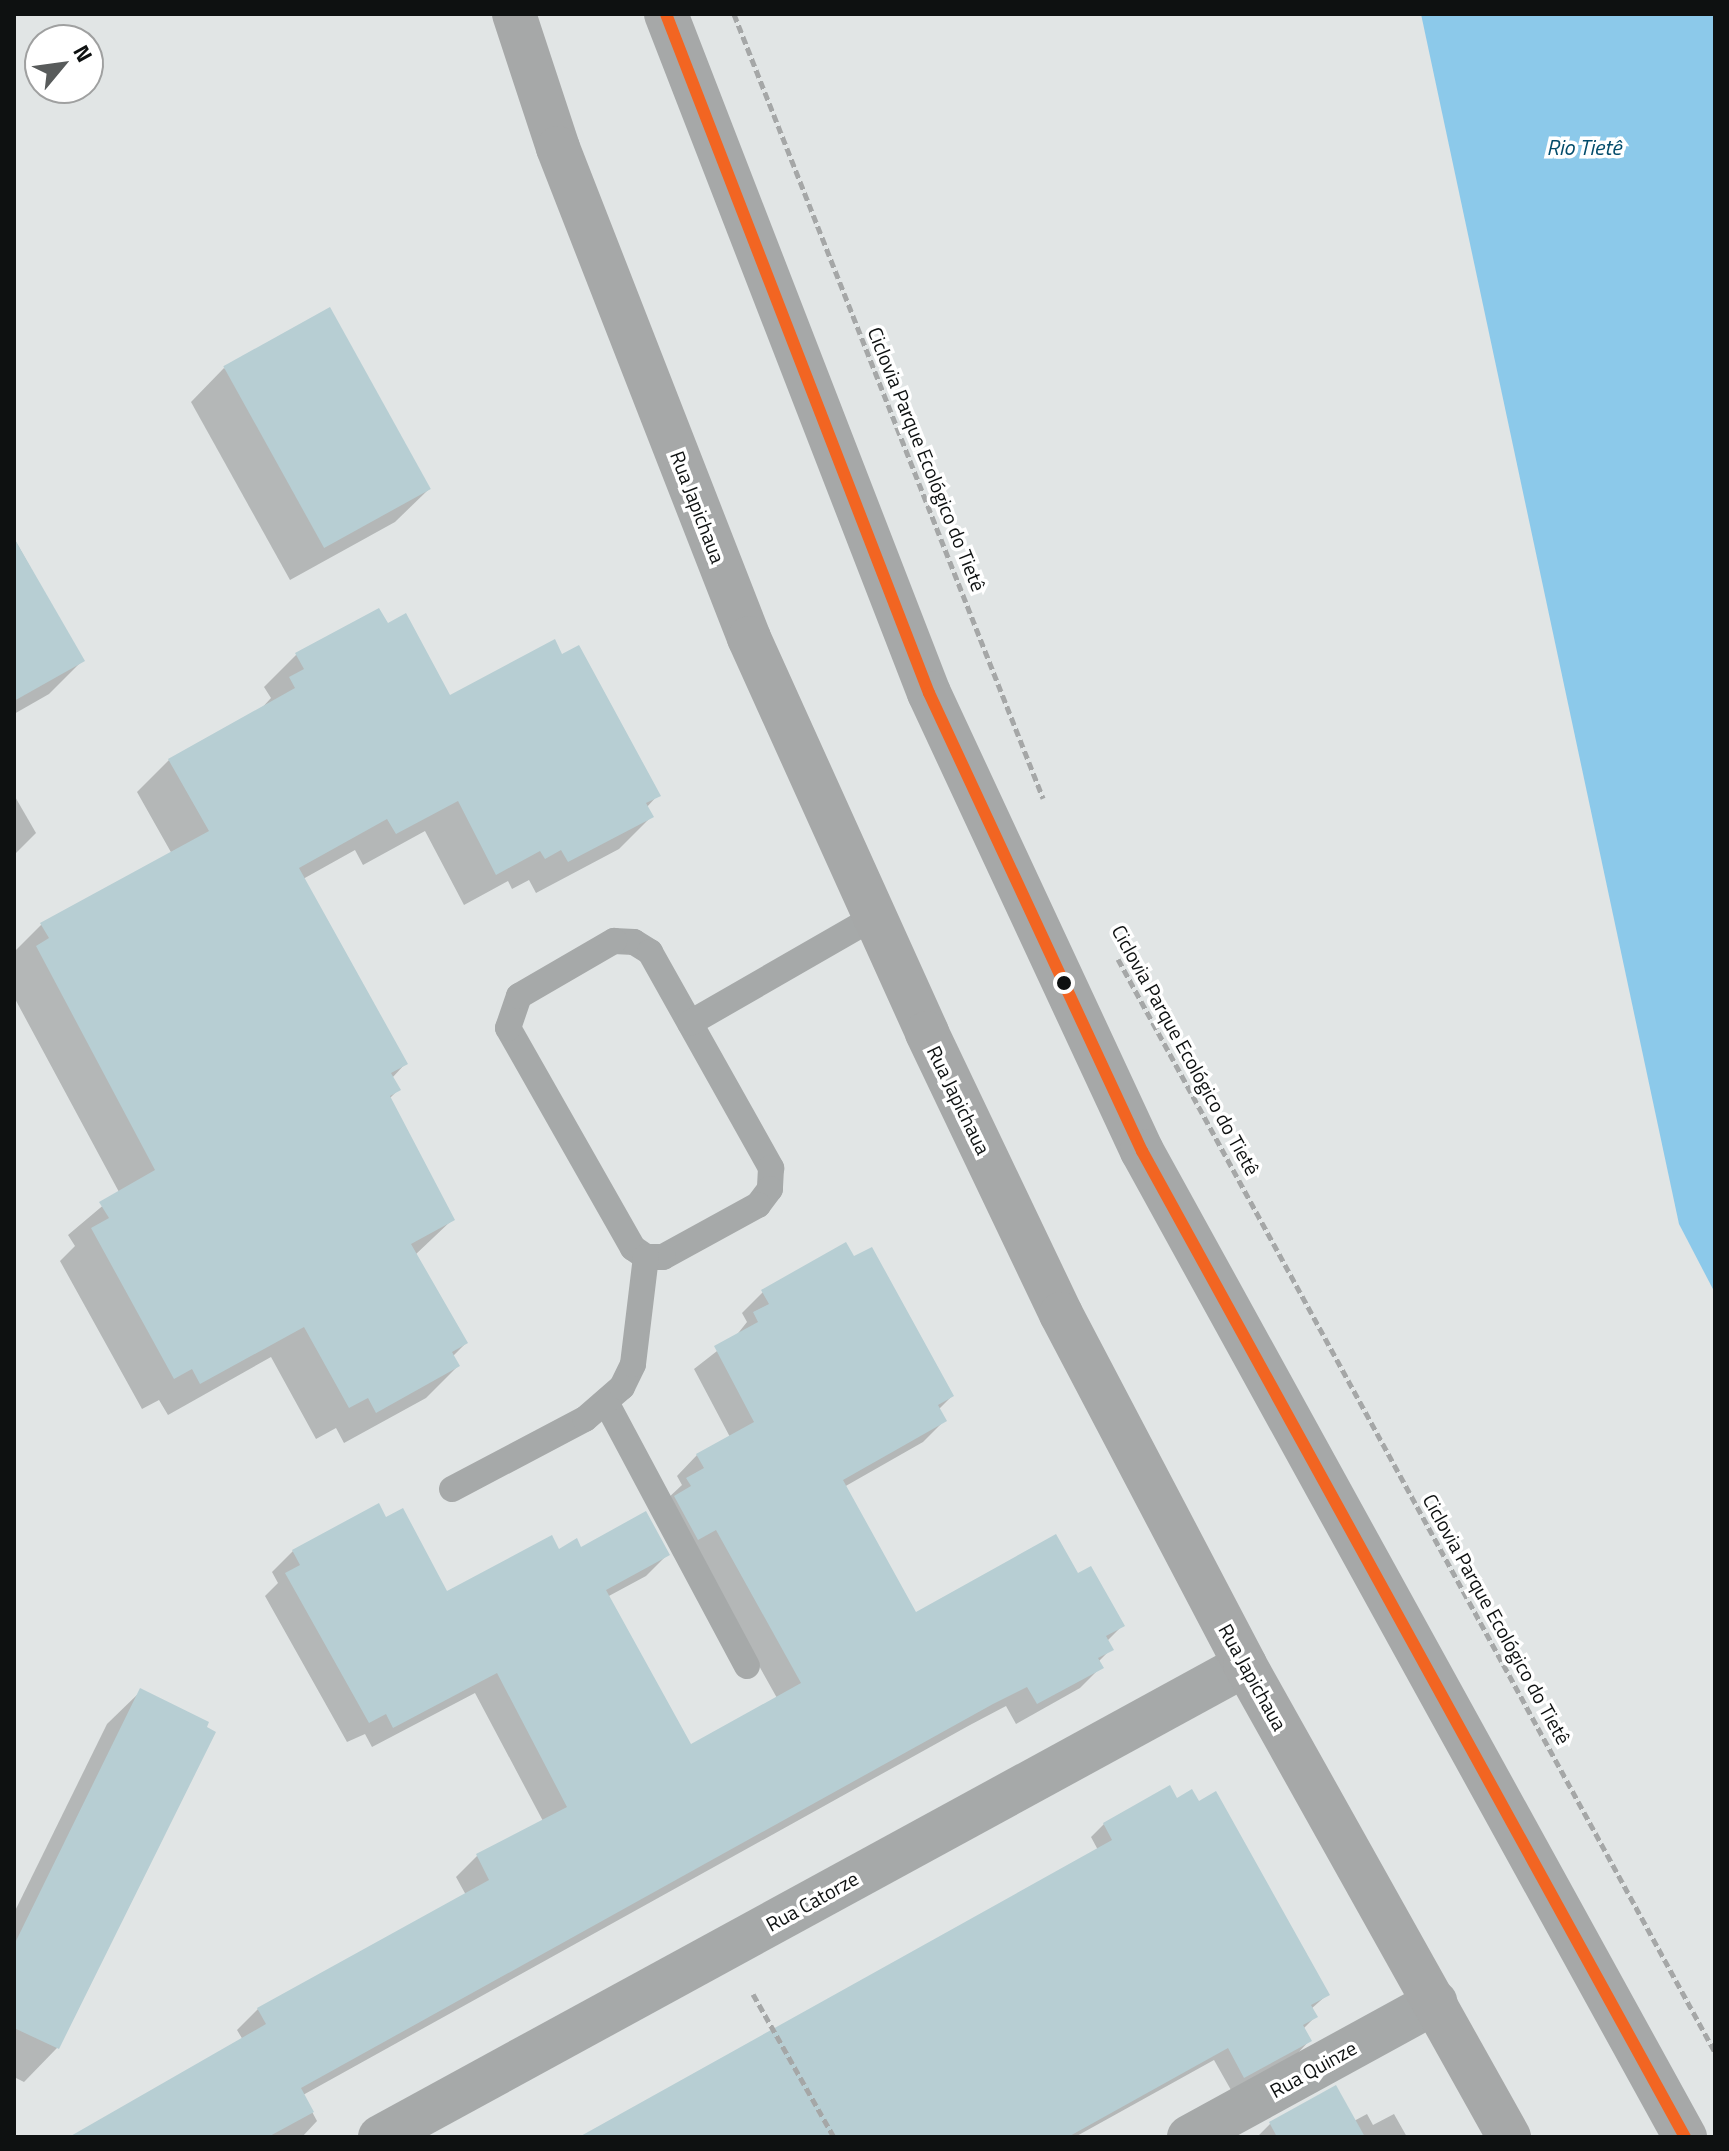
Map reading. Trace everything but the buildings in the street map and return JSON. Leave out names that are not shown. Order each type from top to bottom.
[{"type":"street","name":"Rua Japichaua","points":[[514,14],[558,148],[749,638],[874,917],[1061,1314],[1245,1665],[1509,2137]]},
{"type":"street","points":[[666,14],[929,693],[1142,1151],[1685,2137]]},
{"type":"street","name":"Rua Catorze","points":[[380,2137],[1245,1665]]},
{"type":"street","name":"Rua Quinze","points":[[1189,2137],[1436,2002]]},
{"type":"lane","points":[[690,1023],[874,917]]},
{"type":"lane","points":[[614,941],[634,942],[650,952],[690,1023],[771,1168],[770,1189],[758,1205],[731,1220],[663,1257],[646,1257],[633,1248],[508,1028],[510,1010],[519,996],[614,941]]},
{"type":"lane","points":[[452,1489],[607,1404],[622,1387],[633,1364],[646,1257]]},
{"type":"lane","points":[[607,1404],[747,1666]]},
{"type":"path","name":"Ciclovia Parque Ecológico do Tietê","points":[[734,14],[1049,812]]},
{"type":"path","name":"Ciclovia Parque Ecológico do Tietê","points":[[1116,955],[1715,2052]]},
{"type":"path","points":[[727,1947],[834,2137]]},
{"type":"water","name":"Rio Tietê","points":[[1421,14],[1715,14],[1715,1293],[1679,1224]]},
{"type":"transit line","points":[[666,14],[929,693],[1142,1151],[1685,2137]]}]
